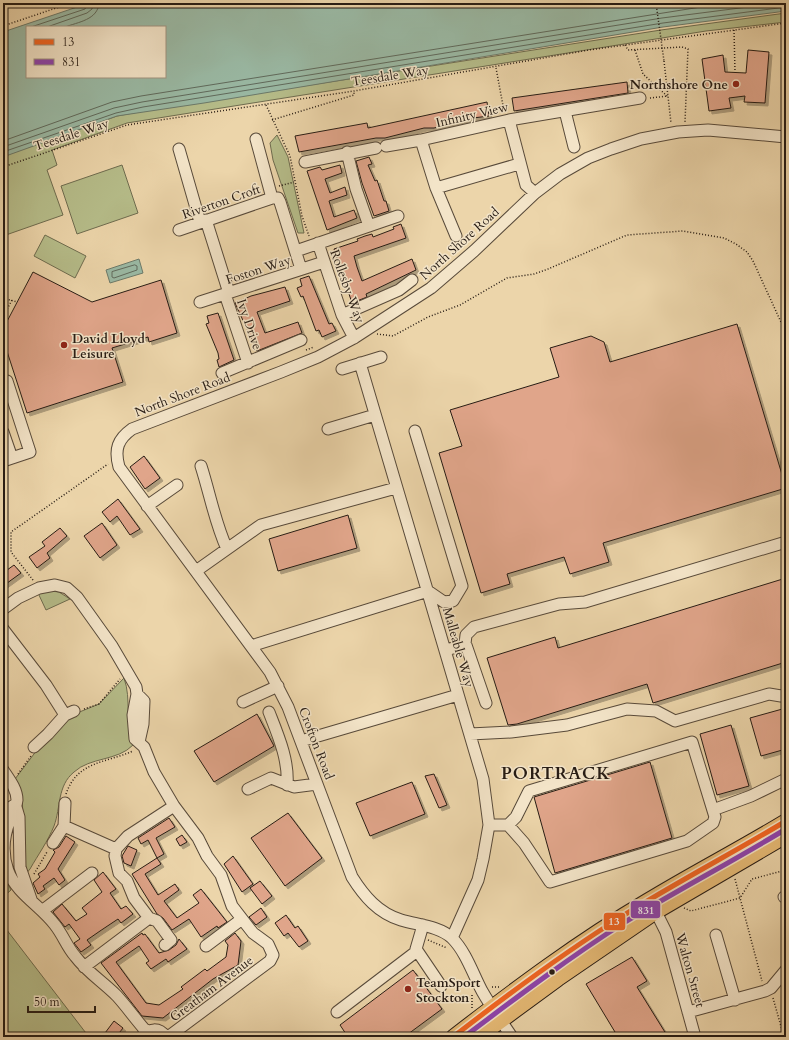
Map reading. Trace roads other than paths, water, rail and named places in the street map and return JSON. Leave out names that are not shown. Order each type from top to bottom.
[{"type":"main road","points":[[453,1037],[492,1007],[599,931],[647,901],[786,821]]},
{"type":"main road","points":[[479,1037],[656,912],[786,836]]},
{"type":"street","name":"Infinity View","points":[[304,162],[347,152],[421,140],[508,120],[640,98]]},
{"type":"street","points":[[565,111],[574,147]]},
{"type":"street","points":[[508,120],[526,185],[535,193]]},
{"type":"street","name":"North Shore Road","points":[[114,465],[117,445],[122,436],[132,429],[318,357],[354,338],[411,302],[453,270],[535,193],[560,174],[588,158],[641,140],[672,133],[708,130],[786,137]]},
{"type":"street","points":[[256,139],[270,193],[278,198],[280,202],[302,269]]},
{"type":"street","points":[[421,140],[436,188],[456,236]]},
{"type":"street","name":"Ivy Drive","points":[[179,148],[227,293],[248,363]]},
{"type":"street","points":[[347,152],[356,189],[369,226]]},
{"type":"street","points":[[436,188],[519,164]]},
{"type":"street","name":"Riverton Croft","points":[[179,230],[270,193]]},
{"type":"street","points":[[296,251],[398,216]]},
{"type":"street","name":"Rollesby Way","points":[[315,244],[324,262],[342,315],[354,338]]},
{"type":"street","name":"Foston Way","points":[[200,302],[324,262]]},
{"type":"street","points":[[342,315],[399,290],[412,280]]},
{"type":"street","points":[[222,373],[301,340]]},
{"type":"street","points":[[342,369],[381,356]]},
{"type":"street","name":"Malleable Way","points":[[360,363],[483,779],[489,825],[478,880],[452,938]]},
{"type":"street","points":[[3,383],[7,381],[30,452],[7,459],[3,432]]},
{"type":"street","points":[[328,429],[375,415]]},
{"type":"street","points":[[251,646],[428,592],[444,602],[453,600],[462,586],[415,431]]},
{"type":"street","name":"Crofton Road","points":[[114,465],[148,506],[251,646],[278,686],[301,741],[352,877],[361,892],[382,911],[400,919],[439,930],[452,938],[461,950],[492,1007],[512,1037]]},
{"type":"street","points":[[201,466],[211,496],[220,534],[229,548]]},
{"type":"street","points":[[148,506],[177,485]]},
{"type":"street","points":[[196,571],[261,525],[396,488]]},
{"type":"street","points":[[486,703],[468,648],[465,644],[466,635],[474,627],[559,604],[585,602],[786,542]]},
{"type":"street","points":[[3,609],[18,598],[39,588],[55,585],[67,588],[77,597],[128,670],[136,687],[137,694],[144,701],[142,745],[154,772],[174,806],[198,838],[207,856],[221,875],[232,906],[242,919],[206,946]]},
{"type":"street","points":[[3,629],[69,713],[34,747]]},
{"type":"street","points":[[445,650],[465,644]]},
{"type":"street","points":[[243,702],[278,686]]},
{"type":"street","points":[[470,734],[511,732],[567,725],[627,709],[656,711],[676,720],[770,694],[781,696],[786,694]]},
{"type":"street","points":[[301,741],[458,695]]},
{"type":"street","points":[[269,712],[286,762],[287,785]]},
{"type":"street","points":[[489,825],[508,825],[516,817],[529,791],[692,742],[715,817],[713,823],[687,841],[550,882],[524,843],[508,825]]},
{"type":"street","points":[[3,770],[14,790],[19,817],[20,867],[31,899]]},
{"type":"street","points":[[248,789],[271,778],[287,785],[300,787],[317,784]]},
{"type":"street","points":[[713,810],[751,796],[786,779]]},
{"type":"street","points":[[53,843],[64,826],[65,803]]},
{"type":"street","points":[[3,809],[8,809],[16,805]]},
{"type":"street","points":[[16,805],[5,833],[4,853],[13,882],[21,892],[31,899],[55,925],[73,955],[116,996],[144,1034],[155,1029],[163,1032],[167,1037]]},
{"type":"street","points":[[165,945],[170,940],[157,921],[149,918],[134,898],[127,881],[119,873],[116,864],[116,848],[136,830],[174,806]]},
{"type":"street","points":[[64,826],[116,848]]},
{"type":"street","points":[[42,911],[92,874]]},
{"type":"street","name":"Walton Street","points":[[656,912],[666,932],[695,1037]]},
{"type":"street","points":[[84,967],[149,918]]},
{"type":"street","name":"Greatham Avenue","points":[[167,1037],[270,961],[273,955],[268,944],[253,933],[242,919]]},
{"type":"street","points":[[423,925],[418,937],[416,949],[441,986]]},
{"type":"street","points":[[717,935],[735,1000]]},
{"type":"street","points":[[337,1012],[417,951]]},
{"type":"street","points":[[688,1012],[768,990],[786,970]]},
{"type":"water","points":[[89,3],[786,3],[786,11],[663,27],[117,116],[3,157],[3,32]]},
{"type":"water","points":[[139,259],[143,273],[110,283],[106,270]]},
{"type":"place","name":"Northshore One","points":[[736,84]]},
{"type":"place","name":"David Lloyd Leisure","points":[[64,345]]},
{"type":"place","name":"TeamSport Stockton","points":[[408,989]]},
{"type":"district","name":"PORTRACK","points":[[556,773]]}]
